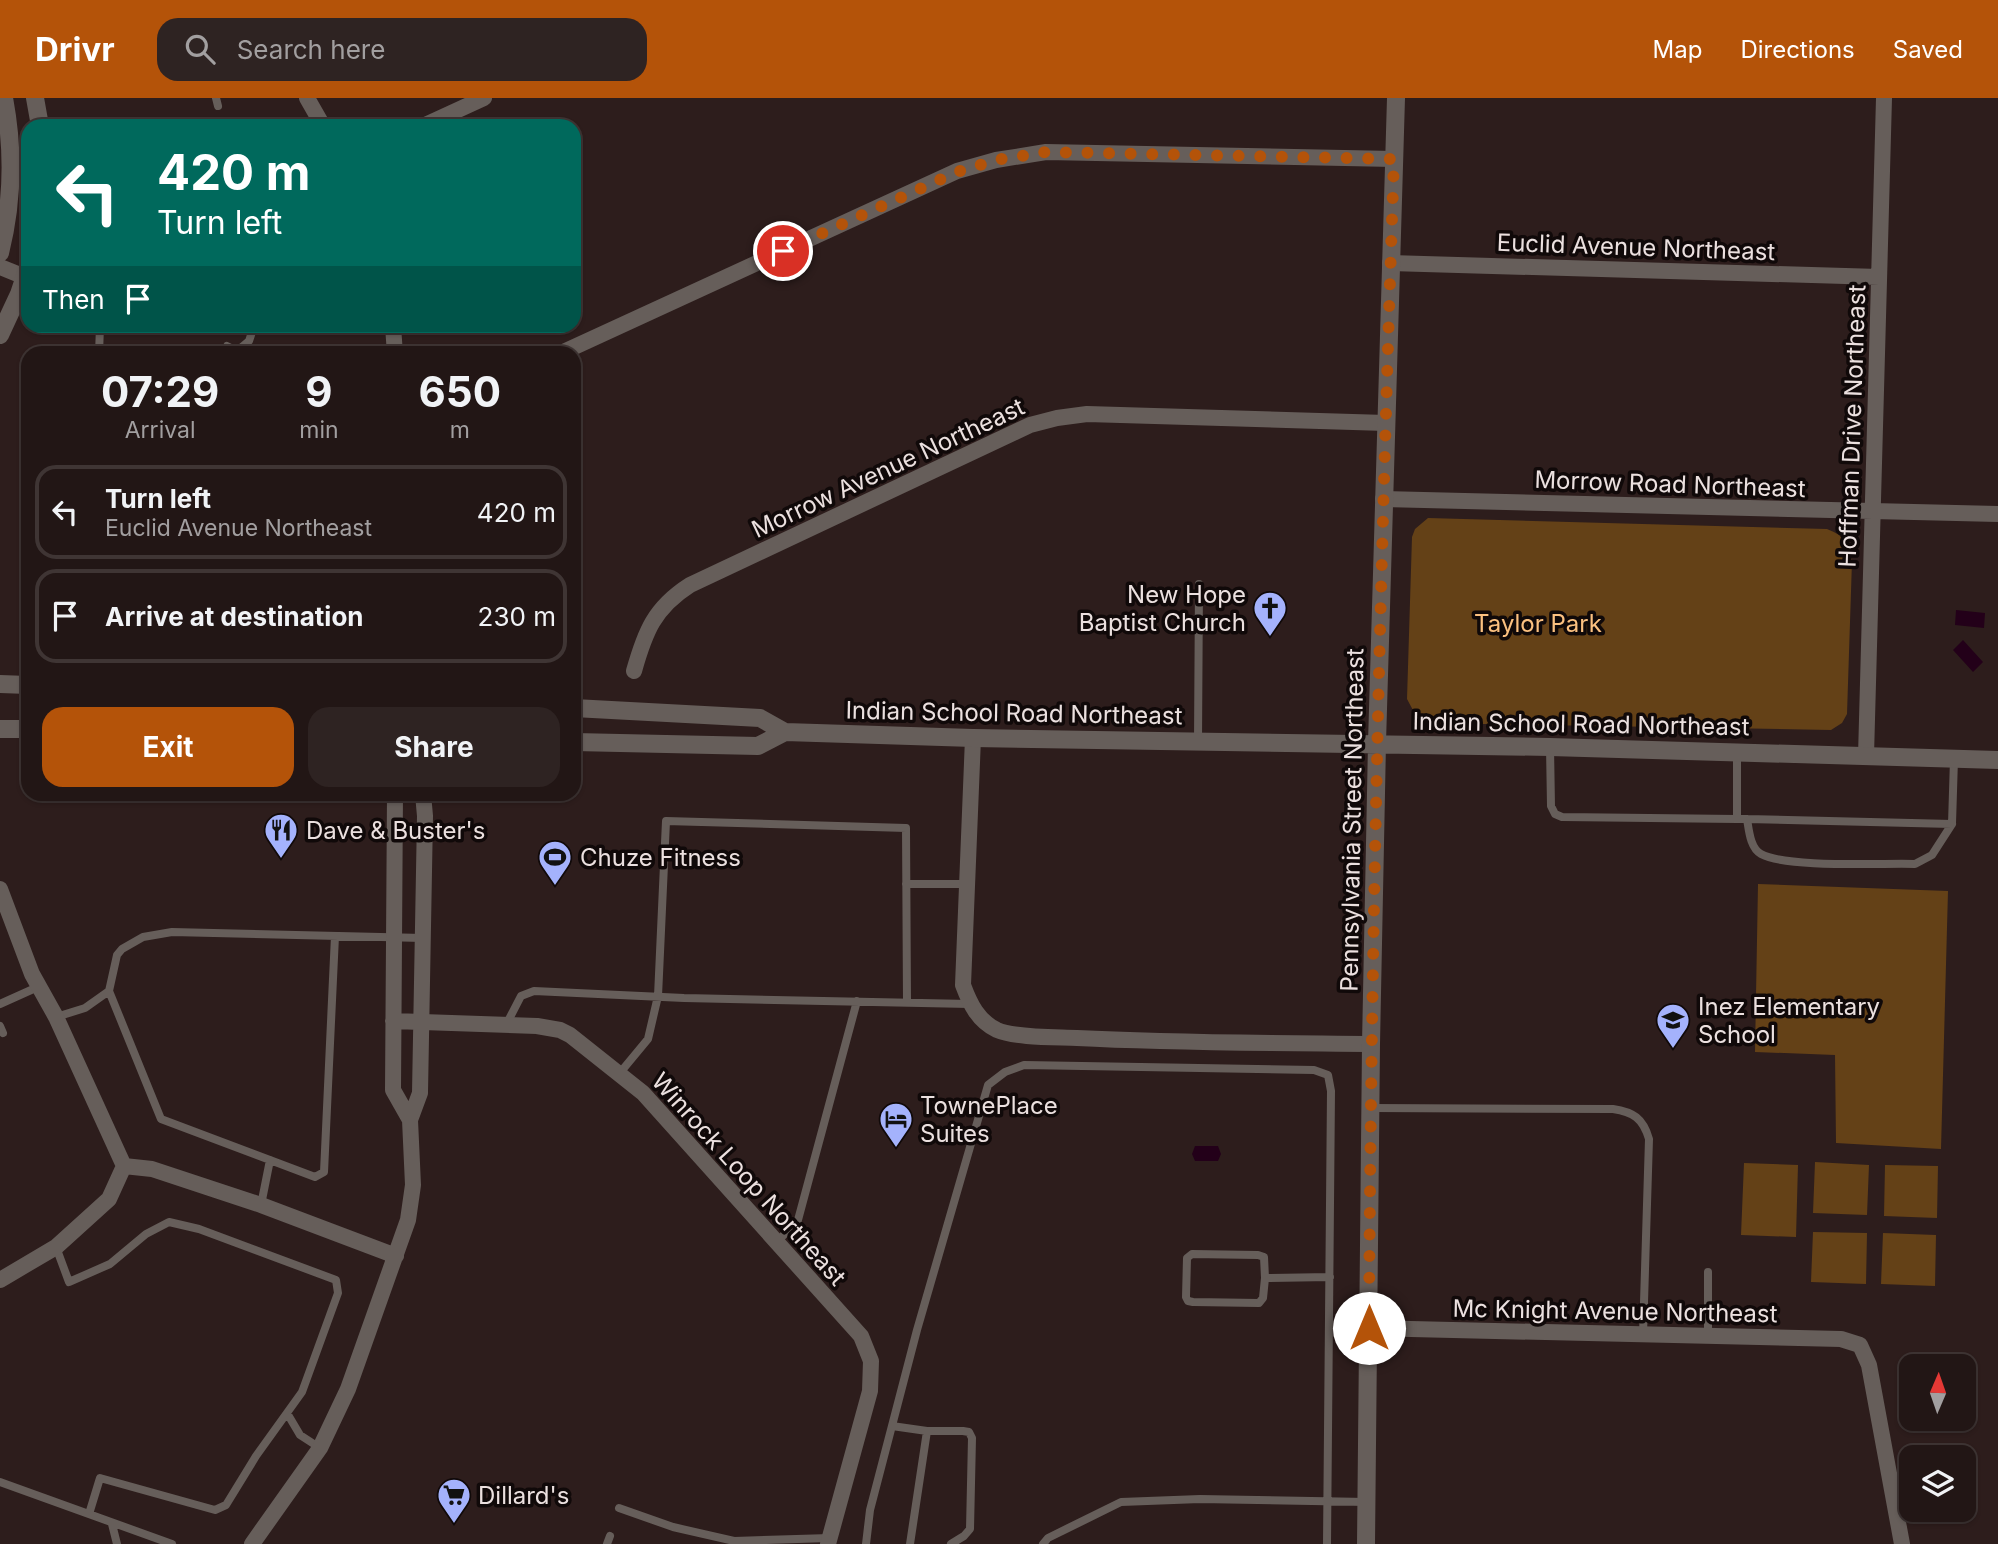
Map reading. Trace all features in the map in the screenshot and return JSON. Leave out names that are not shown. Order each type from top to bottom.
[{"type":"street","points":[[0,253],[9,207],[12,164],[4,98]]},
{"type":"street","points":[[35,98],[39,119]]},
{"type":"street","points":[[307,98],[319,119]]},
{"type":"street","points":[[438,119],[484,98]]},
{"type":"street","name":"Pennsylvania Street Northeast","points":[[1366,1544],[1377,743],[1396,98]]},
{"type":"street","name":"Hoffman Drive Northeast","points":[[1866,756],[1884,98]]},
{"type":"street","points":[[576,346],[957,172],[996,160],[1046,152],[1394,159]]},
{"type":"street","name":"Euclid Avenue Northeast","points":[[1391,263],[1880,277]]},
{"type":"street","points":[[0,267],[21,274]]},
{"type":"street","points":[[0,335],[21,290]]},
{"type":"street","name":"Morrow Avenue Northeast","points":[[634,671],[645,635],[658,613],[690,585],[1030,425],[1087,414],[1386,423]]},
{"type":"street","name":"Morrow Road Northeast","points":[[1383,499],[1998,514]]},
{"type":"street","points":[[0,684],[21,685]]},
{"type":"street","name":"Indian School Road Northeast","points":[[581,708],[760,718],[785,732],[973,738],[1377,743],[1998,760]]},
{"type":"street","points":[[0,729],[21,729]]},
{"type":"street","name":"Indian School Road Northeast","points":[[581,741],[758,746],[785,732]]},
{"type":"street","points":[[973,738],[963,985],[970,1004],[984,1021],[999,1031],[1029,1035],[1130,1041],[1371,1044]]},
{"type":"street","points":[[252,1544],[320,1448],[340,1408],[396,1256],[412,1201],[414,1169],[410,1119],[393,1090],[395,801]]},
{"type":"street","points":[[410,1119],[421,1093],[424,801]]},
{"type":"street","points":[[425,816],[428,801]]},
{"type":"street","points":[[0,888],[32,974],[56,1017],[124,1166],[109,1199],[56,1247],[0,1280]]},
{"type":"street","name":"Winrock Loop Northeast","points":[[393,1021],[537,1026],[560,1030],[580,1041],[643,1093],[861,1336],[871,1361],[868,1403],[829,1541]]},
{"type":"street","points":[[124,1166],[152,1169],[261,1205],[396,1256]]},
{"type":"street","name":"Mc Knight Avenue Northeast","points":[[1369,1328],[1841,1339],[1860,1345],[1869,1365],[1902,1544]]},
{"type":"lane","points":[[1198,741],[1199,584]]},
{"type":"lane","points":[[1550,747],[1551,806],[1555,814],[1562,817],[1952,824]]},
{"type":"lane","points":[[1737,752],[1737,819]]},
{"type":"lane","points":[[1747,819],[1753,846],[1759,853],[1793,862],[1915,864],[1932,855],[1952,824],[1954,758]]},
{"type":"lane","points":[[619,1074],[648,1040],[658,996],[666,821],[906,828],[907,1002]]},
{"type":"lane","points":[[905,884],[967,884]]},
{"type":"lane","points":[[335,936],[324,1172],[315,1177],[161,1119],[109,991],[117,955],[122,949],[143,937],[172,932],[423,938]]},
{"type":"lane","points":[[0,1004],[40,986]]},
{"type":"lane","points":[[56,1017],[85,1008],[109,991]]},
{"type":"lane","points":[[506,1025],[521,996],[534,991],[970,1004]]},
{"type":"lane","points":[[776,1242],[798,1220],[857,1001]]},
{"type":"lane","points":[[866,1544],[870,1510],[917,1330],[988,1085],[1005,1072],[1024,1065],[1314,1070],[1328,1075],[1331,1091],[1327,1544]]},
{"type":"lane","points":[[1371,1108],[1612,1109],[1627,1111],[1637,1116],[1644,1123],[1648,1139],[1643,1335]]},
{"type":"lane","points":[[261,1205],[270,1160]]},
{"type":"lane","points":[[56,1247],[69,1282],[110,1264],[146,1234],[169,1222],[199,1229],[335,1280],[338,1293],[302,1392],[256,1456],[226,1505],[215,1510],[100,1478],[89,1514]]},
{"type":"lane","points":[[1192,1254],[1258,1255],[1264,1257],[1265,1278],[1263,1298],[1259,1303],[1193,1302],[1186,1297],[1187,1258],[1192,1254]]},
{"type":"lane","points":[[1708,1272],[1708,1337]]},
{"type":"lane","points":[[1265,1278],[1330,1277]]},
{"type":"lane","points":[[287,1413],[300,1435],[320,1448]]},
{"type":"lane","points":[[892,1426],[926,1431],[969,1432],[972,1438],[970,1529],[951,1544]]},
{"type":"lane","points":[[910,1544],[926,1431]]},
{"type":"lane","points":[[0,1482],[172,1544]]},
{"type":"lane","points":[[1044,1544],[1048,1538],[1121,1502],[1200,1499],[1367,1502]]},
{"type":"lane","points":[[619,1508],[673,1527],[734,1541],[829,1541]]},
{"type":"lane","points":[[113,1524],[117,1544]]},
{"type":"green space","name":"Taylor Park","points":[[1428,518],[1827,529],[1845,540],[1852,561],[1847,714],[1842,723],[1831,730],[1427,723],[1415,714],[1407,699],[1412,537],[1415,529]]},
{"type":"green space","points":[[1758,884],[1948,891],[1941,1149],[1836,1143],[1835,1055],[1755,1052]]},
{"type":"green space","points":[[1815,1162],[1869,1165],[1867,1215],[1813,1213]]},
{"type":"green space","points":[[1744,1163],[1798,1165],[1796,1237],[1741,1235]]},
{"type":"green space","points":[[1885,1165],[1938,1166],[1937,1218],[1884,1216]]},
{"type":"green space","points":[[1813,1232],[1867,1233],[1866,1284],[1811,1282]]},
{"type":"green space","points":[[1883,1233],[1936,1235],[1935,1286],[1881,1284]]},
{"type":"shaded area","points":[[1956,610],[1985,613],[1984,628],[1955,625]]},
{"type":"shaded area","points":[[1963,640],[1983,662],[1973,672],[1953,650]]},
{"type":"shaded area","points":[[1195,1146],[1218,1146],[1221,1154],[1218,1161],[1195,1161],[1192,1154]]},
{"type":"place","name":"New Hope Baptist Church","points":[[1270,638]]},
{"type":"place","name":"Dave & Buster's","points":[[281,860]]},
{"type":"place","name":"Chuze Fitness","points":[[555,887]]},
{"type":"place","name":"Inez Elementary School","points":[[1673,1050]]},
{"type":"place","name":"TownePlace Suites","points":[[896,1149]]},
{"type":"place","name":"Dillard's","points":[[454,1525]]},
{"type":"route","points":[[783,251],[957,172],[996,160],[1046,152],[1394,159],[1377,743],[1369,1328]]}]
